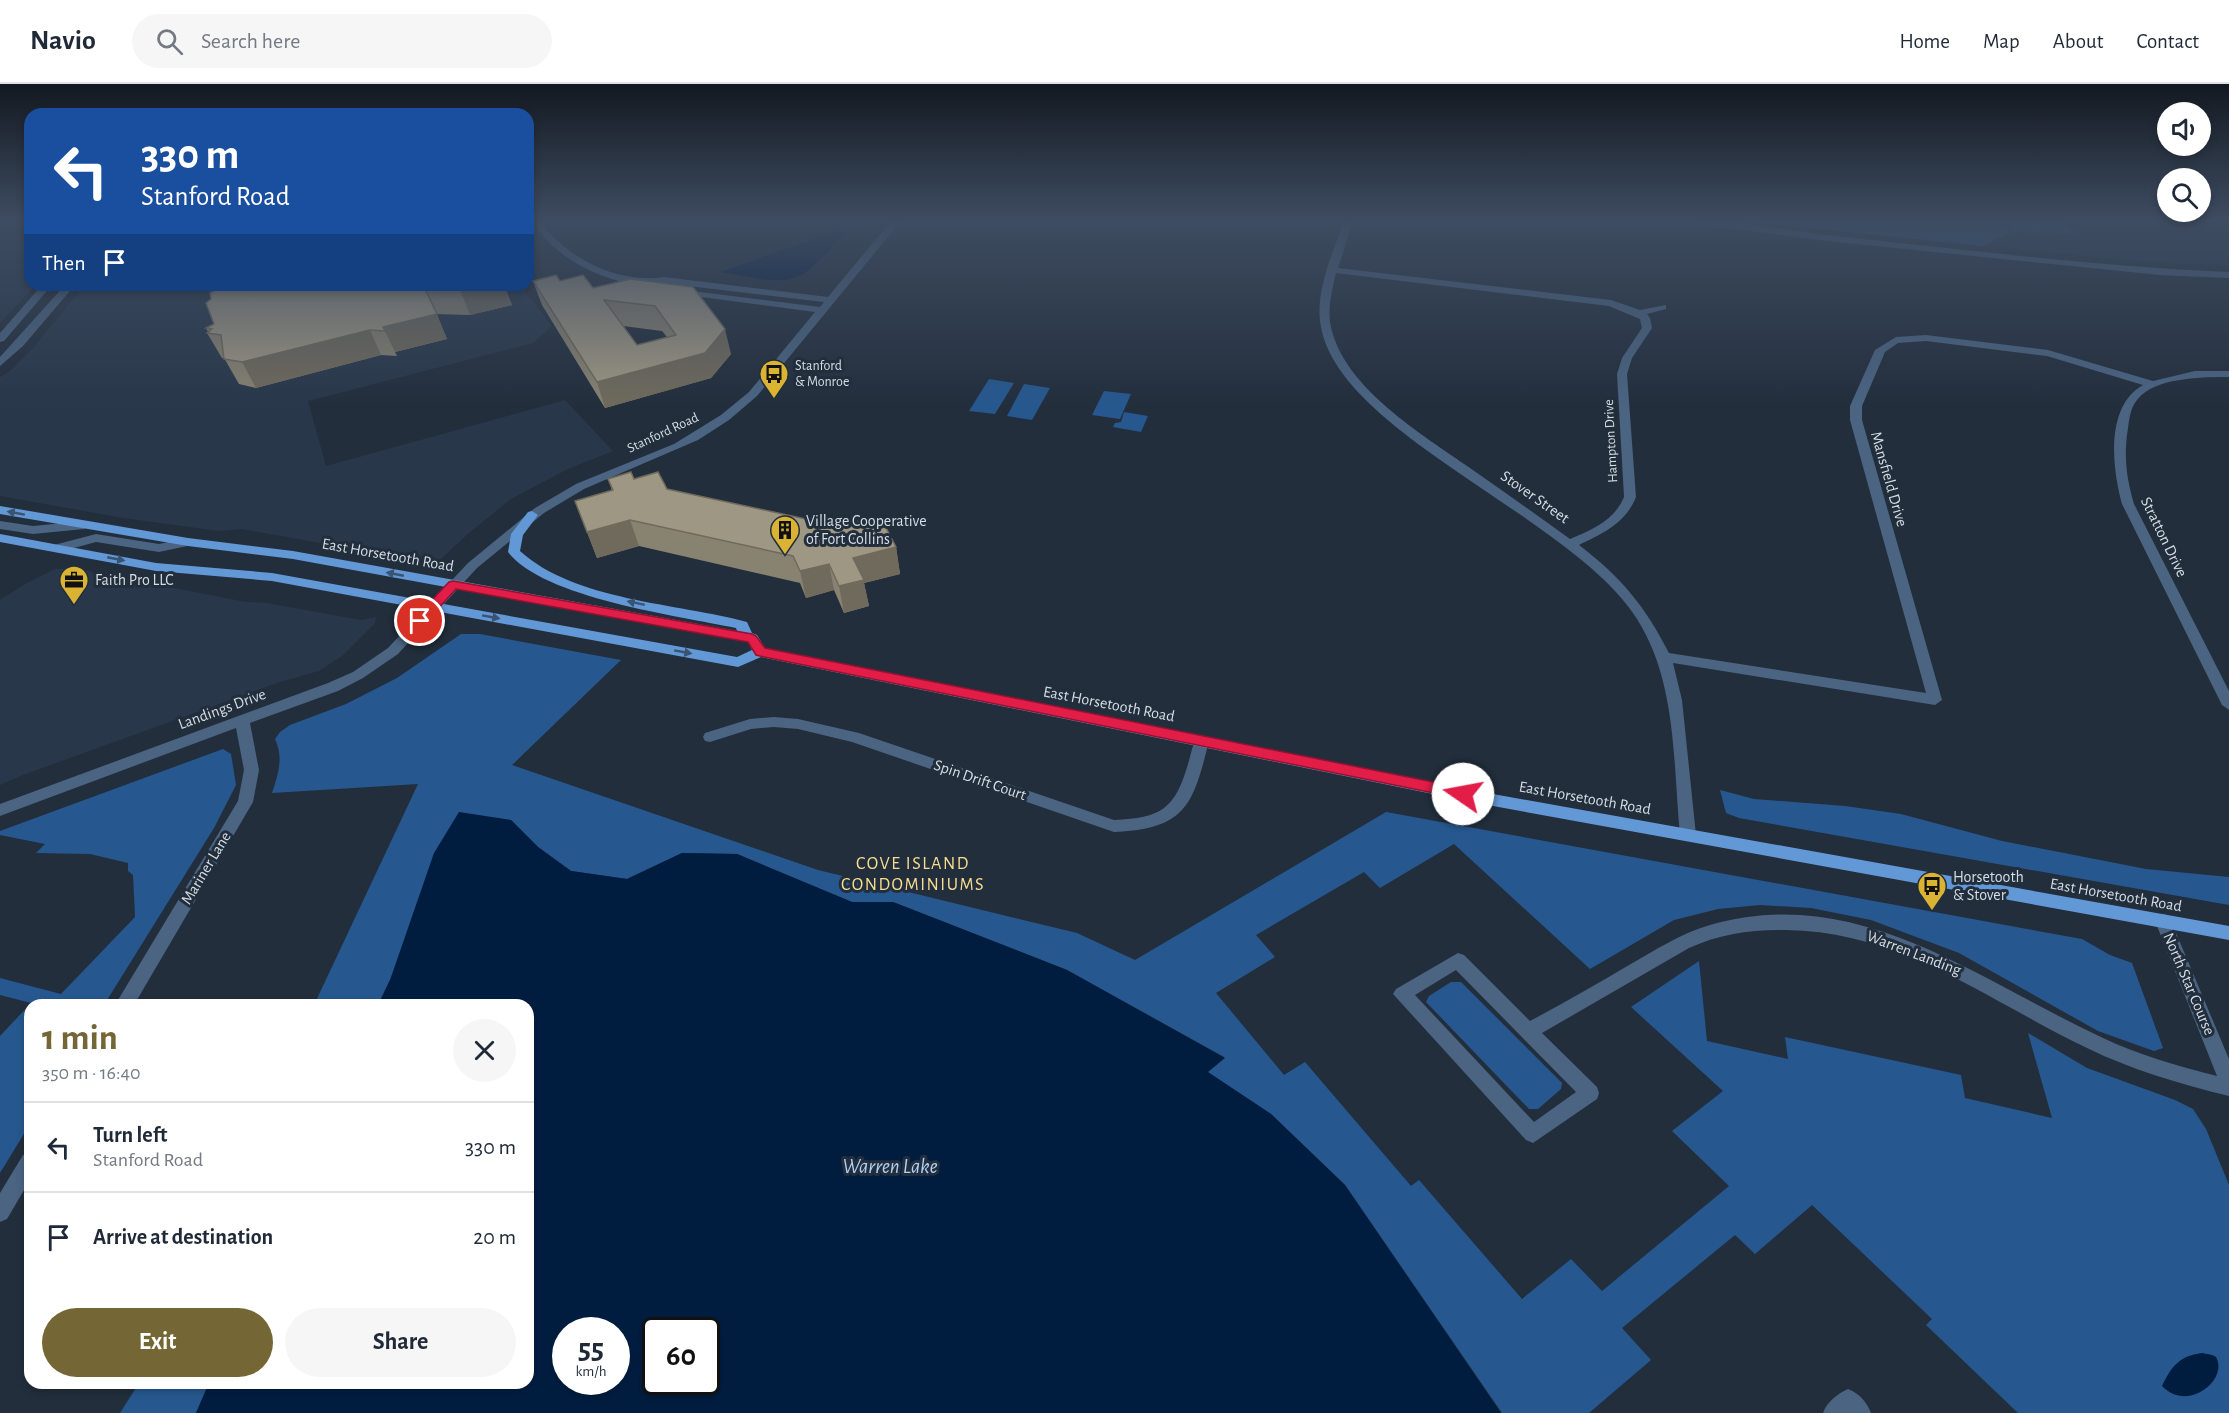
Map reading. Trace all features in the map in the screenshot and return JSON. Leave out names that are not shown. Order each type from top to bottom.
[{"type":"main road","name":"East Horsetooth Road","points":[[0,510],[188,542],[293,555],[747,638]]},
{"type":"main road","points":[[532,515],[514,543],[514,552],[524,563],[583,590],[742,625],[747,638],[752,639],[760,652]]},
{"type":"main road","name":"East Horsetooth Road","points":[[0,538],[156,567],[272,577],[738,662],[760,652],[1482,798],[2229,933]]},
{"type":"street","points":[[645,283],[654,288],[826,305]]},
{"type":"street","name":"Stanford Road","points":[[433,606],[488,549],[532,515],[593,480],[693,439],[726,418],[753,394],[844,283]]},
{"type":"street","name":"Stover Street","points":[[1330,283],[1326,327],[1332,344],[1355,380],[1368,395],[1421,438],[1570,544],[1608,575],[1644,618],[1664,657],[1675,700],[1688,835]]},
{"type":"street","points":[[1443,283],[1611,303],[1639,313],[1662,307]]},
{"type":"street","points":[[0,339],[42,291]]},
{"type":"street","points":[[0,363],[20,344],[65,291]]},
{"type":"street","name":"Hampton Drive","points":[[1570,544],[1609,526],[1620,517],[1630,497],[1622,374],[1627,358],[1647,328],[1645,318],[1639,313]]},
{"type":"street","name":"Mansfield Drive","points":[[1664,657],[1935,700],[1856,420],[1856,406],[1880,350],[1896,340],[1910,338],[2019,348],[2058,356],[2152,384],[2195,375],[2229,374]]},
{"type":"street","name":"Stratton Drive","points":[[2152,384],[2141,390],[2131,400],[2126,411],[2120,466],[2122,483],[2128,504],[2229,705]]},
{"type":"street","points":[[0,525],[33,531],[84,525]]},
{"type":"street","points":[[59,548],[96,538],[159,548],[188,542]]},
{"type":"street","name":"Landings Drive","points":[[0,810],[333,687],[358,675],[393,651],[433,606]]},
{"type":"street","name":"Mariner Lane","points":[[128,999],[245,802],[252,783],[254,766],[242,721]]},
{"type":"street","name":"Spin Drift Court","points":[[710,737],[750,724],[774,722],[798,724],[855,737],[1113,826],[1137,826],[1158,820],[1173,812],[1185,798],[1202,741]]},
{"type":"street","name":"North Star Course","points":[[2163,921],[2229,1081]]},
{"type":"street","name":"Warren Landing","points":[[1529,1031],[1677,946],[1711,932],[1765,922],[1807,923],[1843,928],[1889,940],[1935,957],[2076,1034],[2132,1058],[2229,1088]]},
{"type":"street","points":[[1458,960],[1529,1031],[1590,1093],[1533,1134],[1402,994],[1458,960]]},
{"type":"street","points":[[0,1212],[24,1172]]},
{"type":"street","points":[[1834,1413],[1848,1400],[1860,1413]]},
{"type":"shaded area","points":[[0,283],[24,283],[24,291],[30,291],[0,323]]},
{"type":"shaded area","points":[[80,291],[525,291],[552,326],[533,343],[308,401],[326,466],[565,400],[613,451],[568,469],[511,499],[441,559],[427,562],[241,529],[219,531],[123,518],[0,496],[0,377],[10,371],[32,349]]},
{"type":"shaded area","points":[[989,379],[1014,383],[995,414],[969,411]]},
{"type":"shaded area","points":[[1024,384],[1050,388],[1032,420],[1007,416]]},
{"type":"shaded area","points":[[1104,391],[1131,394],[1120,419],[1092,415]]},
{"type":"shaded area","points":[[1124,412],[1148,416],[1141,432],[1113,427],[1115,423],[1121,422]]},
{"type":"shaded area","points":[[55,569],[77,569],[246,602],[267,603],[361,620],[376,617],[375,623],[342,656],[319,671],[280,682],[0,785],[0,600]]},
{"type":"shaded area","points":[[461,634],[480,634],[621,660],[512,765],[818,870],[1077,933],[1135,960],[1386,812],[2082,939],[2110,955],[2132,963],[2163,1048],[2154,1051],[2098,1031],[1959,953],[1871,920],[1811,908],[1760,905],[1718,909],[1674,920],[1590,969],[1454,844],[1380,888],[1364,872],[1256,935],[1275,957],[1216,993],[1284,1075],[1305,1062],[1411,1186],[1419,1180],[1522,1299],[1571,1259],[1602,1291],[1729,1186],[1672,1131],[1723,1091],[1631,1007],[1699,961],[1707,1041],[1788,1059],[1785,1037],[1961,1075],[1965,1098],[2052,1118],[2028,1033],[2087,1068],[2175,1100],[2193,1109],[2206,1129],[2229,1185],[2229,1413],[2018,1413],[1926,1325],[1932,1319],[1812,1205],[1755,1254],[1735,1235],[1622,1328],[1651,1360],[1589,1413],[1502,1413],[1345,1185],[1271,1114],[1207,1072],[1224,1057],[1067,970],[893,902],[852,902],[737,854],[682,853],[627,879],[571,871],[538,847],[511,820],[390,980],[381,999],[317,999],[418,784],[272,793],[280,760],[275,739],[290,725],[346,704],[397,678]]},
{"type":"shaded area","points":[[223,749],[231,754],[236,785],[214,828],[108,999],[24,999],[24,1001],[0,995],[0,978],[61,994],[135,917],[133,875],[128,871],[128,863],[90,854],[36,853],[45,844],[0,835],[0,831]]},
{"type":"shaded area","points":[[1720,790],[1754,799],[1845,806],[1901,814],[2002,841],[2146,869],[2229,877],[2229,905],[1739,818],[1726,813]]},
{"type":"shaded area","points":[[1451,982],[1461,982],[1562,1083],[1561,1089],[1538,1109],[1529,1109],[1426,1002],[1429,996]]},
{"type":"shaded area","points":[[24,1010],[24,1134],[0,1173],[0,1036]]},
{"type":"shaded area","points":[[135,1389],[206,1389],[196,1413],[120,1413]]},
{"type":"water","name":"Warren Lake","points":[[459,812],[511,820],[538,847],[571,871],[627,879],[682,853],[737,854],[852,902],[893,902],[1067,970],[1225,1058],[1208,1072],[1271,1114],[1345,1185],[1501,1413],[196,1413],[206,1389],[534,1389],[534,999],[381,999],[390,980],[434,853]]},
{"type":"water","points":[[2202,1353],[2216,1357],[2218,1366],[2217,1375],[2203,1390],[2194,1395],[2183,1396],[2172,1393],[2162,1386],[2177,1363],[2194,1354]]},
{"type":"building","points":[[534,283],[589,283],[593,288],[614,283],[662,283],[693,287],[725,329],[705,353],[597,382]],"holes":[[[604,300],[655,306],[676,335],[637,345]]]},
{"type":"building","points":[[213,291],[426,291],[437,314],[383,327],[385,331],[370,330],[242,362],[224,359],[221,335],[207,333],[212,329],[206,328],[214,324],[206,303],[211,299],[210,293]]},
{"type":"building","points":[[631,472],[634,479],[658,472],[667,489],[838,526],[880,516],[896,547],[853,558],[864,580],[839,586],[829,564],[800,571],[793,556],[630,520],[587,532],[575,501],[613,490],[608,479]]},
{"type":"place","name":"Stanford & Monroe","points":[[774,400]]},
{"type":"place","name":"Village Cooperative of Fort Collins","points":[[785,556]]},
{"type":"place","name":"Faith Pro LLC","points":[[74,606]]},
{"type":"place","name":"Horsetooth & Stover","points":[[1932,912]]},
{"type":"district","name":"COVE ISLAND CONDOMINIUMS","points":[[913,874]]},
{"type":"route","points":[[420,621],[453,585],[752,639],[760,652],[1463,794]]}]
